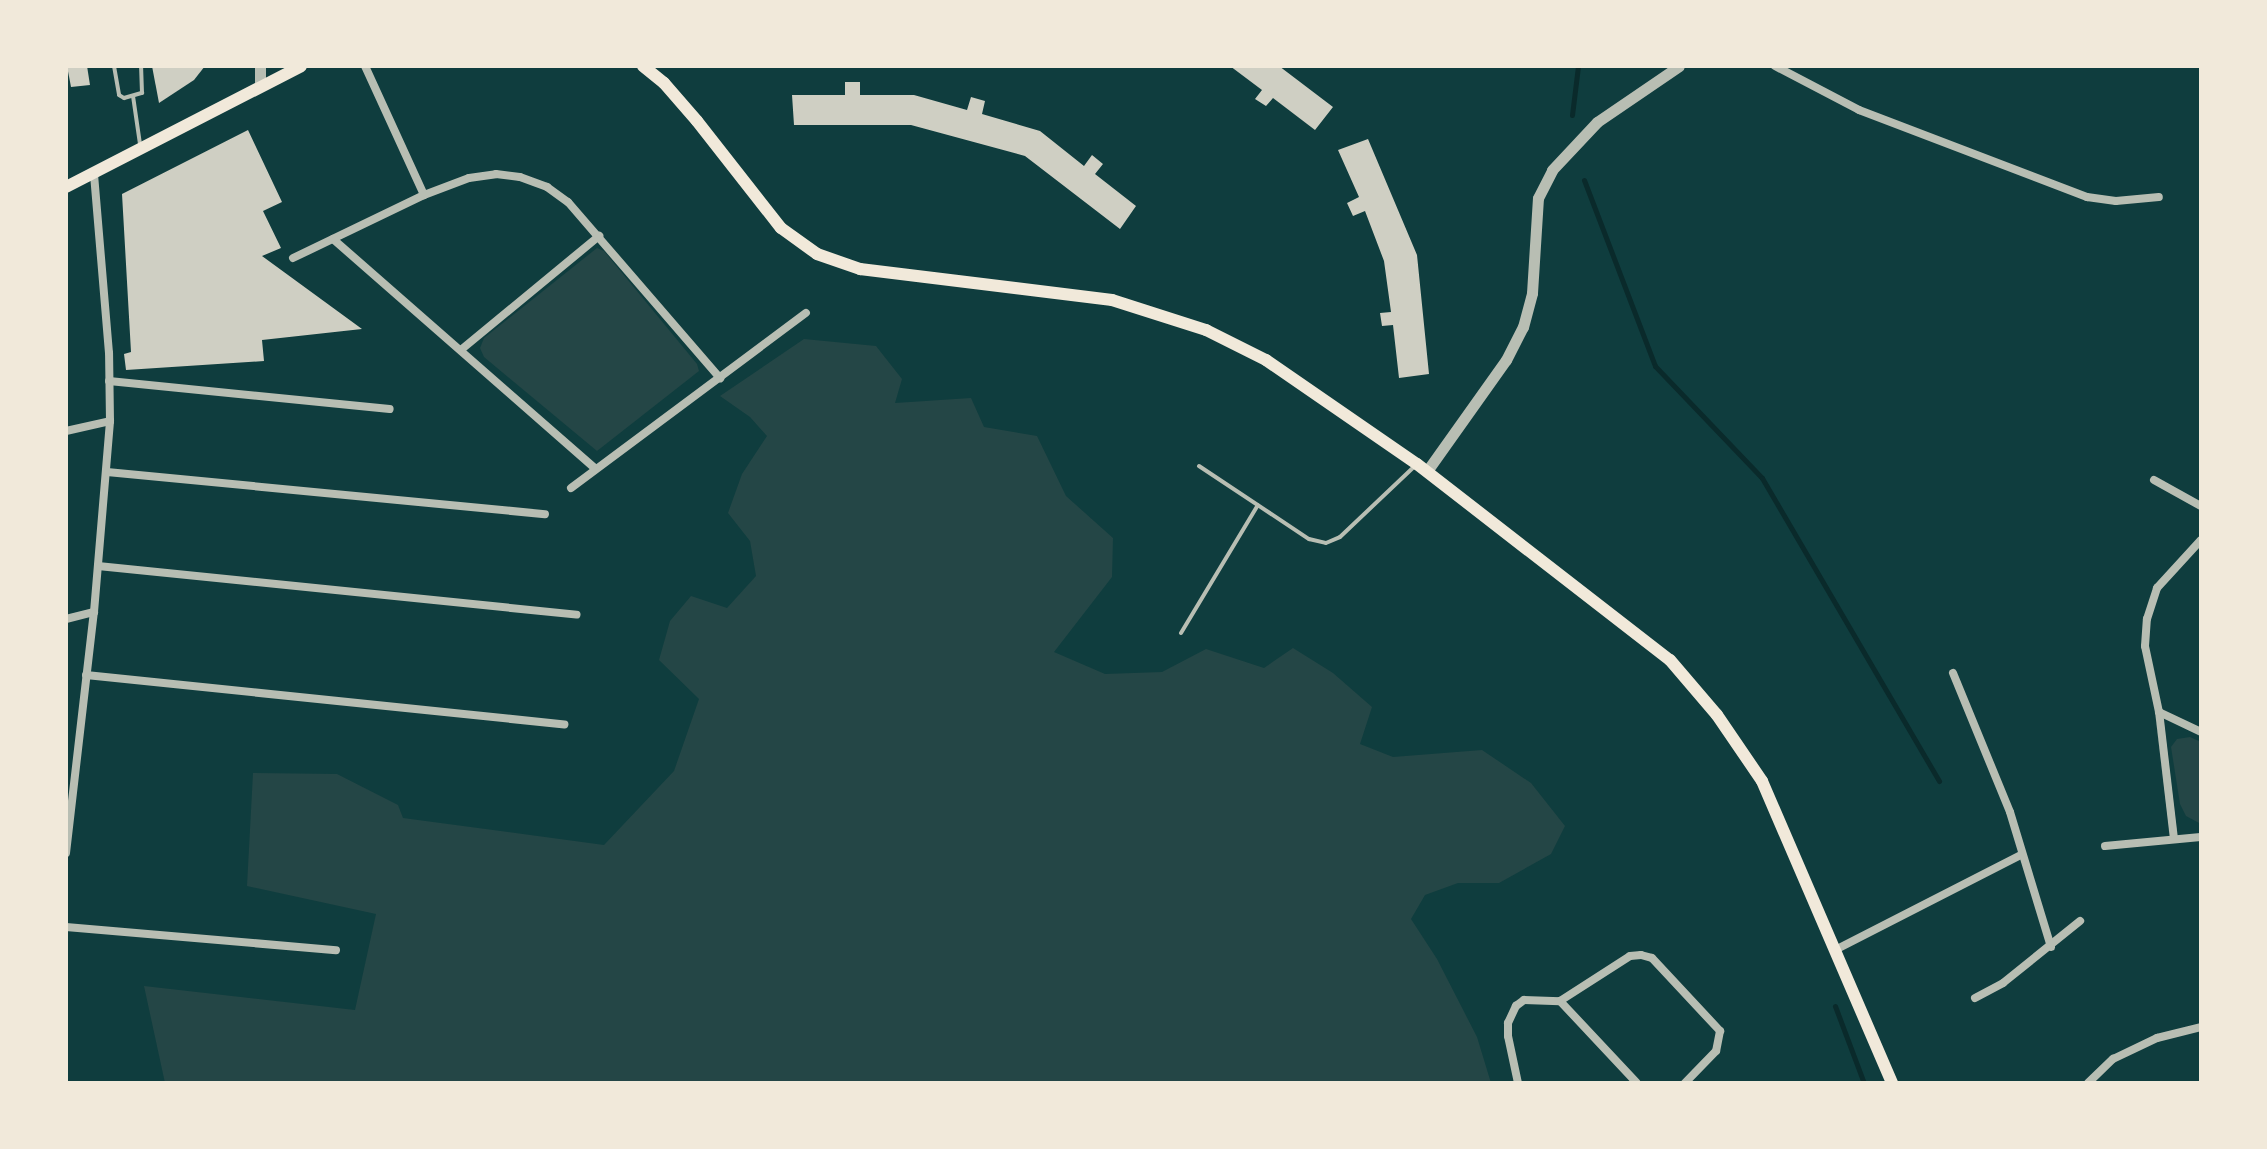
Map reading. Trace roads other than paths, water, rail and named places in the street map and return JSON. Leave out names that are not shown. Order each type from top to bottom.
[{"type":"main road","points":[[66,187],[301,66]]},
{"type":"main road","points":[[643,66],[664,83],[697,121],[781,228],[817,254],[860,269],[1112,300],[1206,330],[1266,360],[1422,467],[1670,660],[1708,704],[1762,781],[1837,949],[1892,1083]]},
{"type":"street","points":[[260,66],[260,86]]},
{"type":"street","points":[[365,66],[424,195]]},
{"type":"street","points":[[1422,467],[1506,360],[1523,327],[1532,293],[1538,198],[1552,170],[1597,122],[1679,66]]},
{"type":"street","points":[[1775,66],[1859,110],[2087,197],[2116,201],[2159,197]]},
{"type":"street","points":[[66,853],[94,612],[110,421],[94,174]]},
{"type":"street","points":[[293,258],[424,195],[469,178],[496,174],[520,177],[547,187],[568,202],[720,378]]},
{"type":"street","points":[[462,349],[599,236]]},
{"type":"street","points":[[333,239],[596,469]]},
{"type":"street","points":[[571,488],[806,313]]},
{"type":"street","points":[[109,381],[390,409]]},
{"type":"street","points":[[66,431],[110,421]]},
{"type":"street","points":[[107,472],[545,514]]},
{"type":"street","points":[[2154,480],[2201,506]]},
{"type":"street","points":[[2174,839],[2159,712],[2145,646],[2147,619],[2157,588],[2201,540]]},
{"type":"street","points":[[98,566],[577,615]]},
{"type":"street","points":[[66,619],[94,612]]},
{"type":"street","points":[[1953,673],[2010,812],[2051,947]]},
{"type":"street","points":[[86,675],[564,724]]},
{"type":"street","points":[[2159,712],[2201,732]]},
{"type":"street","points":[[66,772],[77,768]]},
{"type":"street","points":[[2105,846],[2201,837]]},
{"type":"street","points":[[1837,949],[2021,855]]},
{"type":"street","points":[[1975,998],[2003,983],[2080,921]]},
{"type":"street","points":[[66,927],[336,950]]},
{"type":"street","points":[[1518,1083],[1508,1036],[1508,1023],[1516,1006],[1524,1000],[1560,1001],[1630,956],[1652,958],[1720,1031],[1716,1051],[1685,1083]]},
{"type":"street","points":[[1560,1001],[1637,1083]]},
{"type":"street","points":[[2088,1083],[2113,1059],[2157,1038],[2201,1027]]},
{"type":"lane","points":[[114,66],[119,95],[124,98],[143,91],[141,66]]},
{"type":"lane","points":[[133,96],[141,151]]},
{"type":"lane","points":[[1199,466],[1309,539],[1326,543],[1340,537],[1422,467]]},
{"type":"lane","points":[[1181,633],[1258,505]]},
{"type":"waterway","points":[[1572,115],[1578,66]]},
{"type":"waterway","points":[[1584,180],[1655,366],[1762,478],[1939,781]]},
{"type":"waterway","points":[[1835,1006],[1864,1083]]}]
